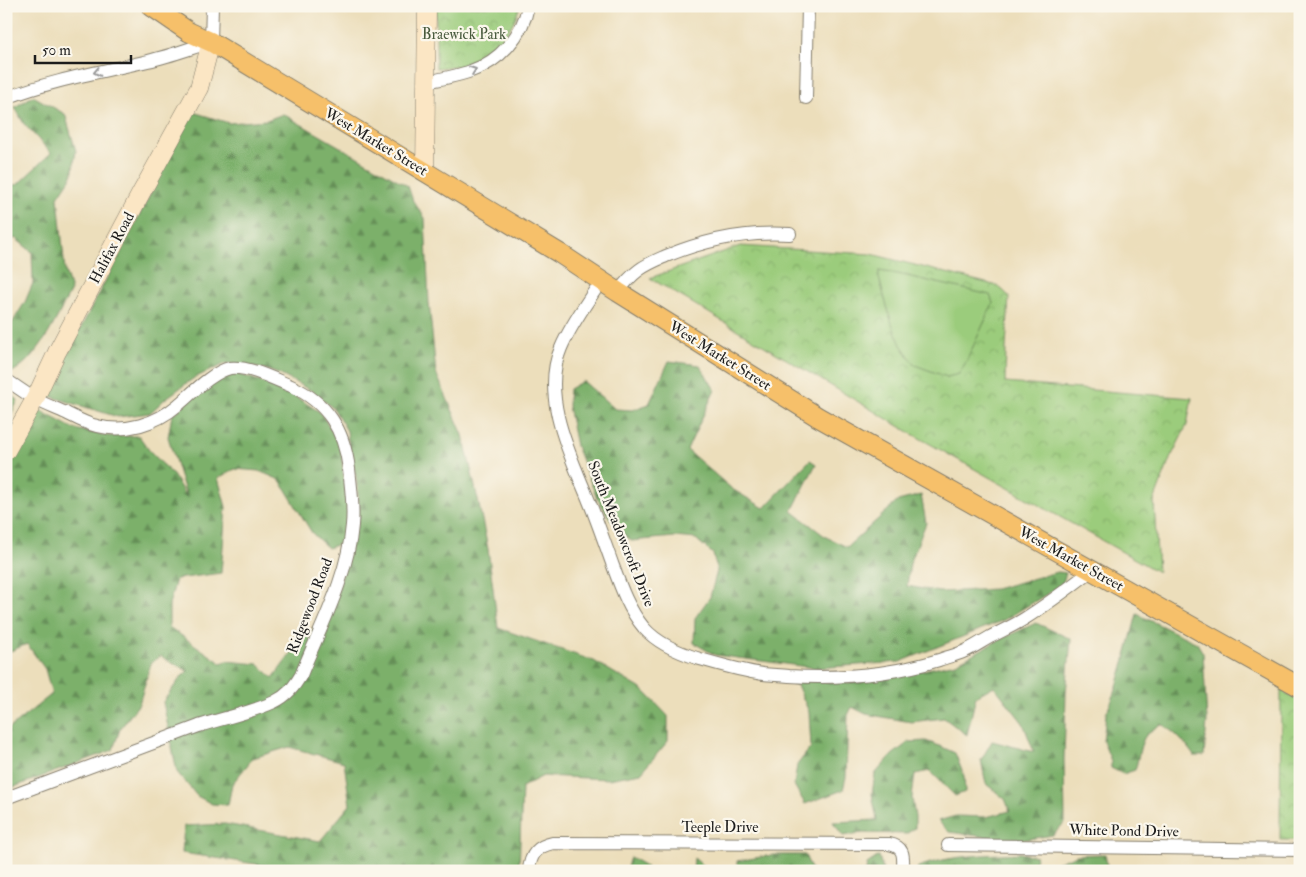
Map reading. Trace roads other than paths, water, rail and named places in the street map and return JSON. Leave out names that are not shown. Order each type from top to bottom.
[{"type":"main road","name":"West Market Street","points":[[151,6],[189,32],[212,42],[559,253],[618,292],[818,416],[1300,688]]},
{"type":"street","points":[[6,98],[20,92],[151,60],[212,42],[212,6]]},
{"type":"street","points":[[425,172],[427,6]]},
{"type":"street","points":[[426,82],[471,72],[501,54],[519,31],[525,19],[528,6]]},
{"type":"street","points":[[806,98],[808,6]]},
{"type":"street","name":"Halifax Road","points":[[6,451],[35,399],[141,193],[199,88],[212,42]]},
{"type":"street","points":[[618,292],[629,278],[640,269],[679,250],[709,241],[772,234],[790,234]]},
{"type":"street","name":"South Meadowcroft Drive","points":[[601,281],[561,348],[553,378],[554,398],[558,418],[572,458],[627,601],[635,617],[655,638],[674,649],[707,661],[726,667],[765,674],[845,677],[895,671],[963,652],[1051,602],[1092,571]]},
{"type":"street","name":"Ridgewood Road","points":[[6,380],[35,399],[87,423],[107,428],[127,428],[147,424],[157,419],[177,406],[208,380],[228,369],[238,368],[258,372],[308,395],[330,416],[338,428],[344,444],[353,498],[352,525],[344,566],[336,591],[300,675],[295,685],[284,696],[274,702],[190,729],[6,798]]},
{"type":"street","name":"Teeple Drive","points":[[529,871],[531,858],[543,845],[553,843],[663,843],[889,844],[896,846],[902,852],[903,871]]},
{"type":"street","name":"White Pond Drive","points":[[948,845],[1300,850]]},
{"type":"park label","name":"Braewick Park","points":[[464,34]]}]
